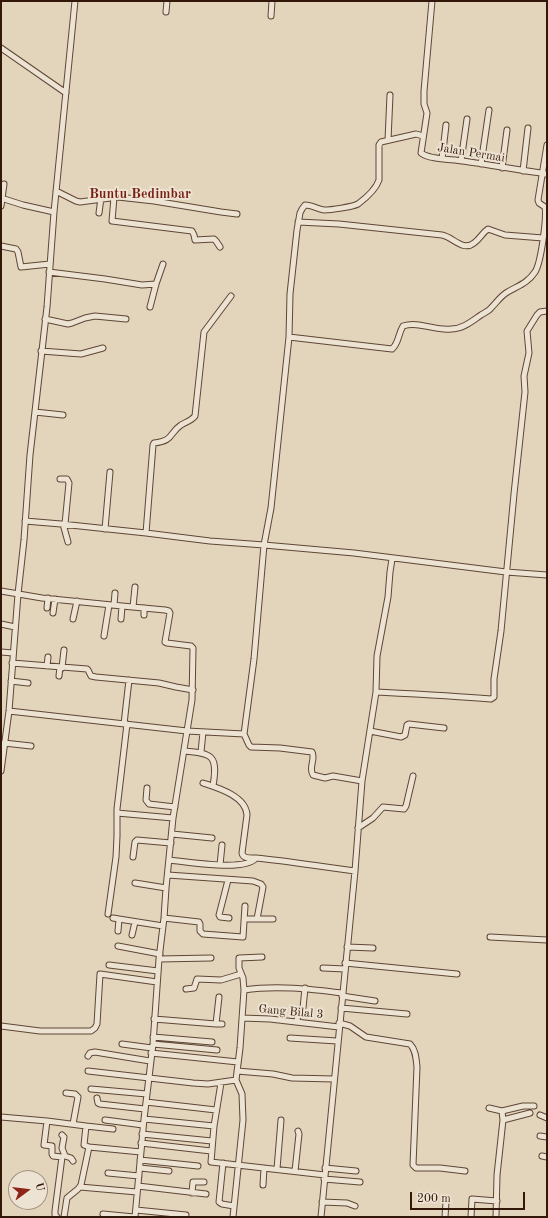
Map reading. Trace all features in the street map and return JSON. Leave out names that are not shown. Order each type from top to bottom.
[{"type":"street","points":[[1,771],[9,711],[18,594],[75,1]]},
{"type":"street","points":[[166,12],[167,1]]},
{"type":"street","points":[[271,16],[272,1]]},
{"type":"street","name":"Jalan Permai","points":[[432,1],[424,99],[427,113],[421,154],[424,156],[442,159],[545,174]]},
{"type":"street","points":[[1,48],[66,90]]},
{"type":"street","points":[[388,140],[390,95]]},
{"type":"street","points":[[481,164],[489,110]]},
{"type":"street","points":[[461,161],[467,119]]},
{"type":"street","points":[[442,159],[446,125]]},
{"type":"street","points":[[523,171],[528,128]]},
{"type":"street","points":[[502,168],[507,130]]},
{"type":"street","points":[[362,781],[333,776],[326,778],[313,775],[311,771],[314,755],[312,752],[280,748],[251,747],[244,734],[254,659],[264,545],[271,508],[289,337],[290,294],[298,222],[302,209],[306,205],[311,205],[325,210],[344,208],[356,205],[368,195],[379,180],[379,145],[382,141],[416,134],[424,136]]},
{"type":"street","points":[[289,337],[392,349],[397,343],[403,326],[417,325],[452,330],[464,326],[491,309],[496,301],[505,294],[527,282],[538,267],[542,252],[546,214],[544,204],[540,203],[538,200],[545,174],[547,145]]},
{"type":"street","points":[[1,206],[4,184]]},
{"type":"street","points":[[56,191],[76,201],[82,202],[114,197],[154,201],[237,214]]},
{"type":"street","points":[[114,197],[112,221],[192,231],[195,240],[214,239],[220,247]]},
{"type":"street","points":[[2,198],[23,205],[54,212]]},
{"type":"street","points":[[100,213],[101,198]]},
{"type":"street","points":[[298,222],[339,224],[442,235],[449,237],[464,246],[474,244],[486,230],[505,235],[543,238]]},
{"type":"street","points":[[1,246],[16,249],[21,267],[50,264]]},
{"type":"street","points":[[150,307],[163,264]]},
{"type":"street","points":[[49,272],[142,285],[156,284]]},
{"type":"street","points":[[146,532],[153,445],[154,443],[162,442],[170,438],[178,428],[195,416],[204,332],[231,296]]},
{"type":"street","points":[[376,692],[493,698],[495,693],[494,679],[501,631],[518,455],[526,392],[524,376],[529,352],[527,331],[540,312],[547,311]]},
{"type":"street","points":[[45,320],[68,324],[95,316],[126,319]]},
{"type":"street","points":[[41,351],[81,354],[103,348]]},
{"type":"street","points":[[35,412],[63,416]]},
{"type":"street","points":[[105,528],[110,472]]},
{"type":"street","points":[[60,479],[67,479],[69,483],[64,524],[68,542]]},
{"type":"street","points":[[26,522],[146,532],[210,541],[354,554],[506,572],[547,575]]},
{"type":"street","points":[[321,1217],[337,1041],[355,871],[362,781],[376,692],[377,656],[388,597],[392,559]]},
{"type":"street","points":[[133,607],[136,587]]},
{"type":"street","points":[[1,591],[54,599],[169,611],[170,613],[165,643],[192,647],[193,690],[191,714],[173,818],[170,860],[159,957],[152,1049],[141,1143],[136,1210],[134,1217],[103,1214]]},
{"type":"street","points":[[104,636],[111,605],[116,593]]},
{"type":"street","points":[[47,608],[48,598]]},
{"type":"street","points":[[52,612],[54,599]]},
{"type":"street","points":[[73,619],[76,601]]},
{"type":"street","points":[[121,620],[122,606]]},
{"type":"street","points":[[144,608],[144,615]]},
{"type":"street","points":[[1,624],[15,627]]},
{"type":"street","points":[[59,676],[64,650]]},
{"type":"street","points":[[1,652],[13,653]]},
{"type":"street","points":[[47,666],[48,657]]},
{"type":"street","points":[[12,664],[87,669],[91,676],[158,683],[176,688],[193,690]]},
{"type":"street","points":[[108,914],[116,857],[117,813],[129,680]]},
{"type":"street","points":[[11,681],[28,683]]},
{"type":"street","points":[[9,711],[187,731],[244,734]]},
{"type":"street","points":[[1,718],[8,719]]},
{"type":"street","points":[[370,731],[402,737],[405,735],[409,724],[444,728]]},
{"type":"street","points":[[201,752],[203,732]]},
{"type":"street","points":[[4,743],[31,746]]},
{"type":"street","points":[[184,752],[201,752],[210,756],[215,764],[213,786]]},
{"type":"street","points":[[358,828],[373,818],[383,807],[404,809],[413,776]]},
{"type":"street","points":[[203,783],[233,795],[240,799],[244,804],[247,810],[247,815],[242,855],[245,858],[288,861],[355,871]]},
{"type":"street","points":[[148,788],[146,800],[149,804],[175,807]]},
{"type":"street","points":[[117,813],[173,818]]},
{"type":"street","points":[[172,834],[212,838]]},
{"type":"street","points":[[132,857],[134,842],[137,840],[171,842]]},
{"type":"street","points":[[220,865],[222,845]]},
{"type":"street","points":[[170,860],[230,866],[243,865],[252,862],[256,858]]},
{"type":"street","points":[[168,874],[256,882],[262,885],[257,919]]},
{"type":"street","points":[[228,880],[220,917],[229,918]]},
{"type":"street","points":[[135,883],[166,888]]},
{"type":"street","points":[[164,918],[199,922],[200,932],[203,934],[243,937],[245,906]]},
{"type":"street","points":[[113,918],[162,926]]},
{"type":"street","points":[[118,931],[119,919]]},
{"type":"street","points":[[244,919],[273,919]]},
{"type":"street","points":[[132,935],[135,922]]},
{"type":"street","points":[[490,937],[547,940]]},
{"type":"street","points":[[118,946],[159,957],[210,958]]},
{"type":"street","points":[[347,946],[373,948]]},
{"type":"street","points":[[233,1217],[243,1120],[242,1094],[236,1080],[244,990],[239,968],[239,958],[262,957]]},
{"type":"street","points":[[345,963],[457,974]]},
{"type":"street","points":[[109,965],[158,971]]},
{"type":"street","points":[[323,968],[345,969]]},
{"type":"street","points":[[1,1026],[40,1031],[91,1031],[97,1024],[100,974],[157,982]]},
{"type":"street","points":[[186,989],[194,988],[196,979],[221,980],[242,976]]},
{"type":"street","points":[[244,990],[305,988],[375,1001]]},
{"type":"street","points":[[297,1022],[298,1011],[303,1008],[305,988]]},
{"type":"street","points":[[216,1024],[219,997]]},
{"type":"street","points":[[341,1008],[407,1014]]},
{"type":"street","points":[[154,1017],[222,1024]]},
{"type":"street","name":"Gang Bilal 3","points":[[242,1018],[350,1026],[366,1037],[410,1044],[416,1054],[417,1067],[413,1165],[416,1168],[440,1168],[465,1171]]},
{"type":"street","points":[[153,1037],[212,1042]]},
{"type":"street","points":[[290,1038],[337,1041]]},
{"type":"street","points":[[122,1044],[202,1059],[238,1062]]},
{"type":"street","points":[[152,1049],[217,1050]]},
{"type":"street","points":[[202,1059],[203,1049]]},
{"type":"street","points":[[88,1056],[90,1053],[95,1052],[150,1060]]},
{"type":"street","points":[[88,1071],[193,1084],[221,1083],[236,1080]]},
{"type":"street","points":[[237,1071],[273,1074],[292,1078],[334,1079]]},
{"type":"street","points":[[221,1083],[216,1110],[210,1162],[295,1171],[360,1182]]},
{"type":"street","points":[[91,1089],[147,1094]]},
{"type":"street","points":[[66,1093],[75,1094],[78,1097],[73,1124]]},
{"type":"street","points":[[97,1098],[98,1103],[100,1104],[145,1109]]},
{"type":"street","points":[[146,1102],[216,1110]]},
{"type":"street","points":[[503,1120],[527,1114],[523,1106]]},
{"type":"street","points":[[489,1108],[502,1111],[523,1106],[534,1106]]},
{"type":"street","points":[[496,1217],[497,1175],[503,1120],[502,1111]]},
{"type":"street","points":[[540,1115],[547,1118]]},
{"type":"street","points":[[1,1118],[47,1121],[113,1129]]},
{"type":"street","points":[[105,1120],[214,1126]]},
{"type":"street","points":[[276,1169],[281,1120]]},
{"type":"street","points":[[47,1121],[44,1144],[52,1146],[53,1156],[64,1156],[71,1158],[73,1161]]},
{"type":"street","points":[[86,1126],[84,1145],[89,1147],[141,1152]]},
{"type":"street","points":[[295,1171],[298,1132]]},
{"type":"street","points":[[142,1134],[212,1141]]},
{"type":"street","points":[[58,1217],[55,1215],[55,1211],[64,1156],[62,1148],[64,1138],[62,1135]]},
{"type":"street","points":[[540,1136],[547,1137]]},
{"type":"street","points":[[141,1143],[211,1150]]},
{"type":"street","points":[[64,1217],[67,1198],[80,1187],[89,1147]]},
{"type":"street","points":[[140,1160],[198,1166]]},
{"type":"street","points":[[223,1164],[219,1202],[234,1206]]},
{"type":"street","points":[[140,1168],[169,1171]]},
{"type":"street","points":[[263,1185],[264,1168]]},
{"type":"street","points":[[325,1168],[356,1171]]},
{"type":"street","points":[[108,1173],[139,1176]]},
{"type":"street","points":[[192,1193],[193,1182],[204,1182]]},
{"type":"street","points":[[80,1187],[138,1189],[206,1194]]},
{"type":"street","points":[[471,1217],[472,1200],[496,1201]]},
{"type":"street","points":[[322,1202],[347,1203],[355,1206]]},
{"type":"street","points":[[445,1217],[446,1202]]},
{"type":"street","points":[[136,1210],[186,1215]]},
{"type":"district","name":"Buntu Bedimbar","points":[[140,194]]}]
